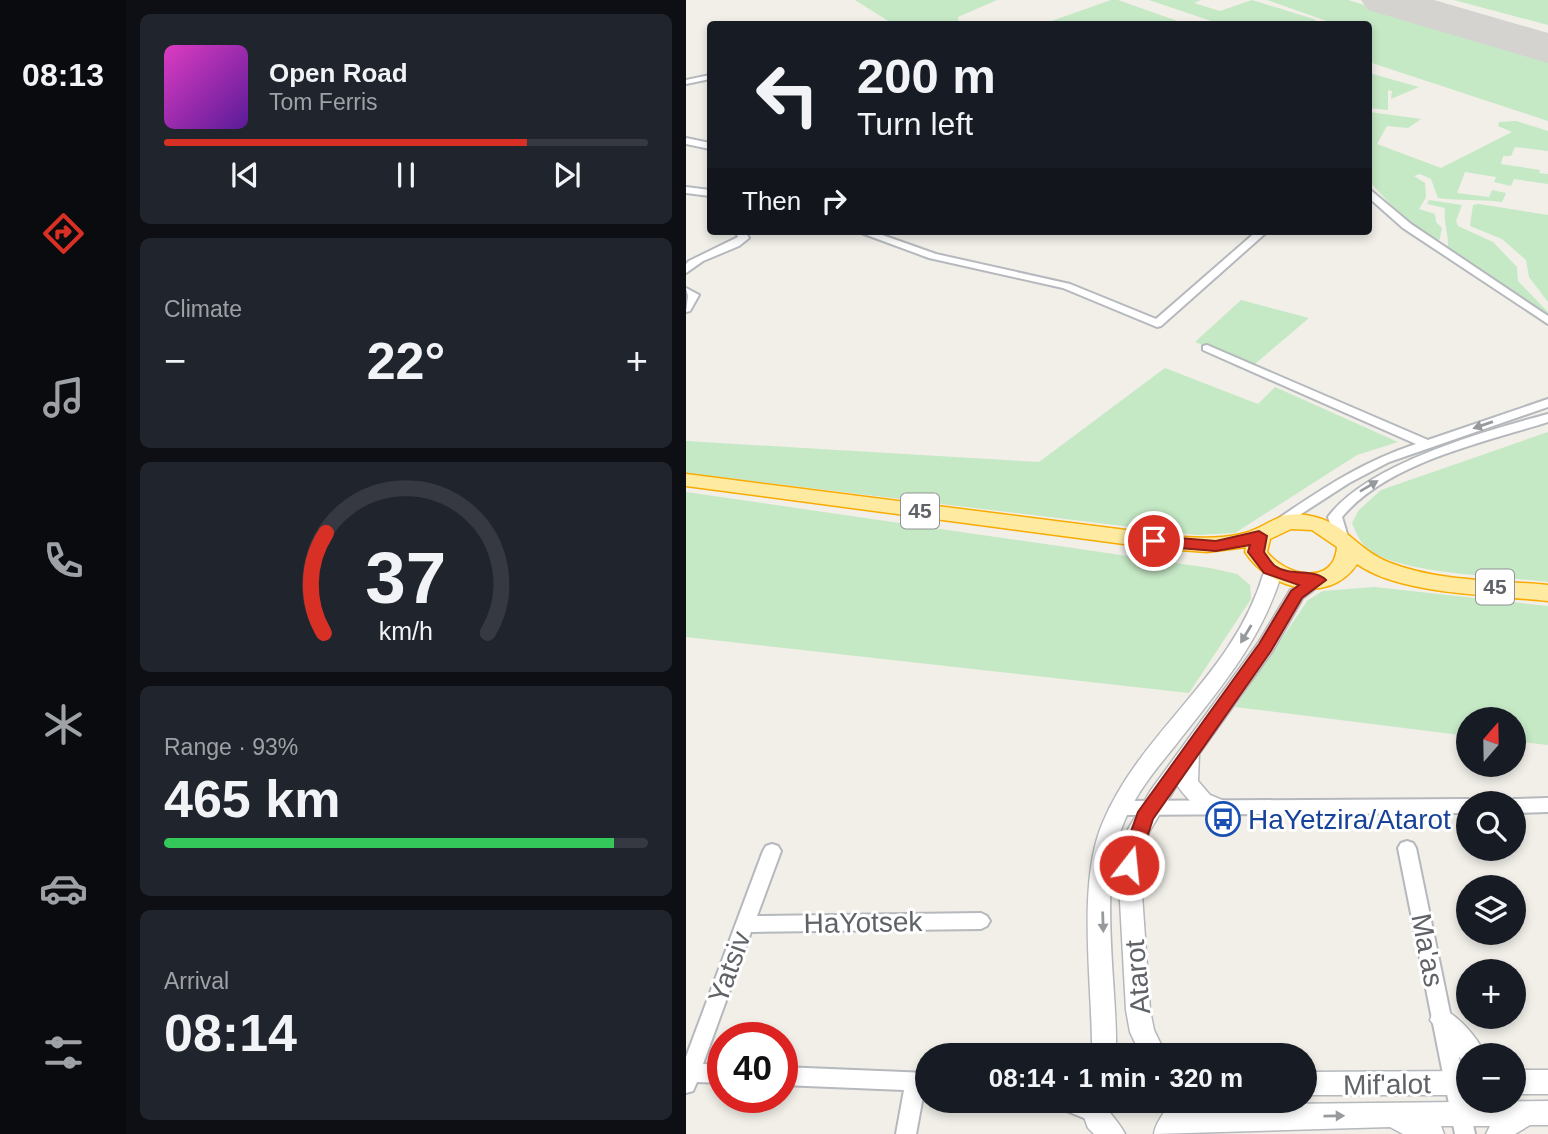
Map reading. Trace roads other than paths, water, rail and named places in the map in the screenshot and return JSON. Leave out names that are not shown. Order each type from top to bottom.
[{"type":"highway","name":"45","points":[[686,480],[1154,541],[1216,546],[1232,545],[1259,536],[1281,523],[1307,522],[1345,541],[1378,567],[1442,581]]},
{"type":"highway","points":[[1259,536],[1256,552],[1270,570]]},
{"type":"highway","name":"45","points":[[1154,541],[1270,570],[1294,579],[1442,581],[1548,593]]},
{"type":"highway","points":[[1325,578],[1347,563],[1345,541]]},
{"type":"street","points":[[686,82],[707,78]]},
{"type":"street","points":[[686,141],[707,145]]},
{"type":"street","points":[[686,190],[707,193]]},
{"type":"street","points":[[1372,195],[1386,211],[1407,226],[1548,321]]},
{"type":"street","points":[[686,270],[700,255],[726,250],[744,238],[742,235]]},
{"type":"street","points":[[873,235],[933,256],[1066,286],[1157,324],[1258,235]]},
{"type":"street","points":[[686,291],[694,295],[686,309]]},
{"type":"street","points":[[1207,348],[1427,444]]},
{"type":"street","points":[[1281,523],[1366,468],[1548,403]]},
{"type":"street","points":[[1345,541],[1335,517],[1339,509],[1347,500],[1382,478],[1419,462],[1548,418]]},
{"type":"street","name":"Atarot","points":[[1105,1043],[1106,1010],[1100,863],[1119,808],[1243,640],[1261,608],[1270,570]]},
{"type":"street","name":"Atarot","points":[[1148,1043],[1142,1031],[1138,1010],[1129,865],[1138,831],[1150,809],[1265,647],[1296,594],[1325,578]]},
{"type":"street","points":[[1190,752],[1186,783],[1203,801],[1220,808]]},
{"type":"street","points":[[1526,806],[1548,805]]},
{"type":"street","points":[[1119,808],[1456,806]]},
{"type":"street","name":"Ma'as","points":[[1407,848],[1442,1020],[1456,1064]]},
{"type":"street","name":"Yatsiv","points":[[687,1076],[772,851]]},
{"type":"street","name":"HaYotsek","points":[[745,923],[981,921]]},
{"type":"street","points":[[1442,1020],[1462,1043]]},
{"type":"street","points":[[687,1076],[707,1075]]},
{"type":"street","points":[[798,1077],[915,1082]]},
{"type":"street","points":[[1526,1082],[1548,1082]]},
{"type":"street","name":"Mif'alot","points":[[1317,1084],[1456,1083]]},
{"type":"street","points":[[906,1134],[915,1105]]},
{"type":"street","points":[[1166,1132],[1177,1120],[1179,1113]]},
{"type":"street","points":[[1499,1134],[1506,1125],[1537,1114]]},
{"type":"street","name":"Mif'alot","points":[[1166,1132],[1248,1119],[1385,1115],[1463,1124],[1537,1114]]},
{"type":"street","points":[[1385,1115],[1431,1134]]},
{"type":"place","name":"HaYetzira/Atarot","points":[[1223,819]]}]
